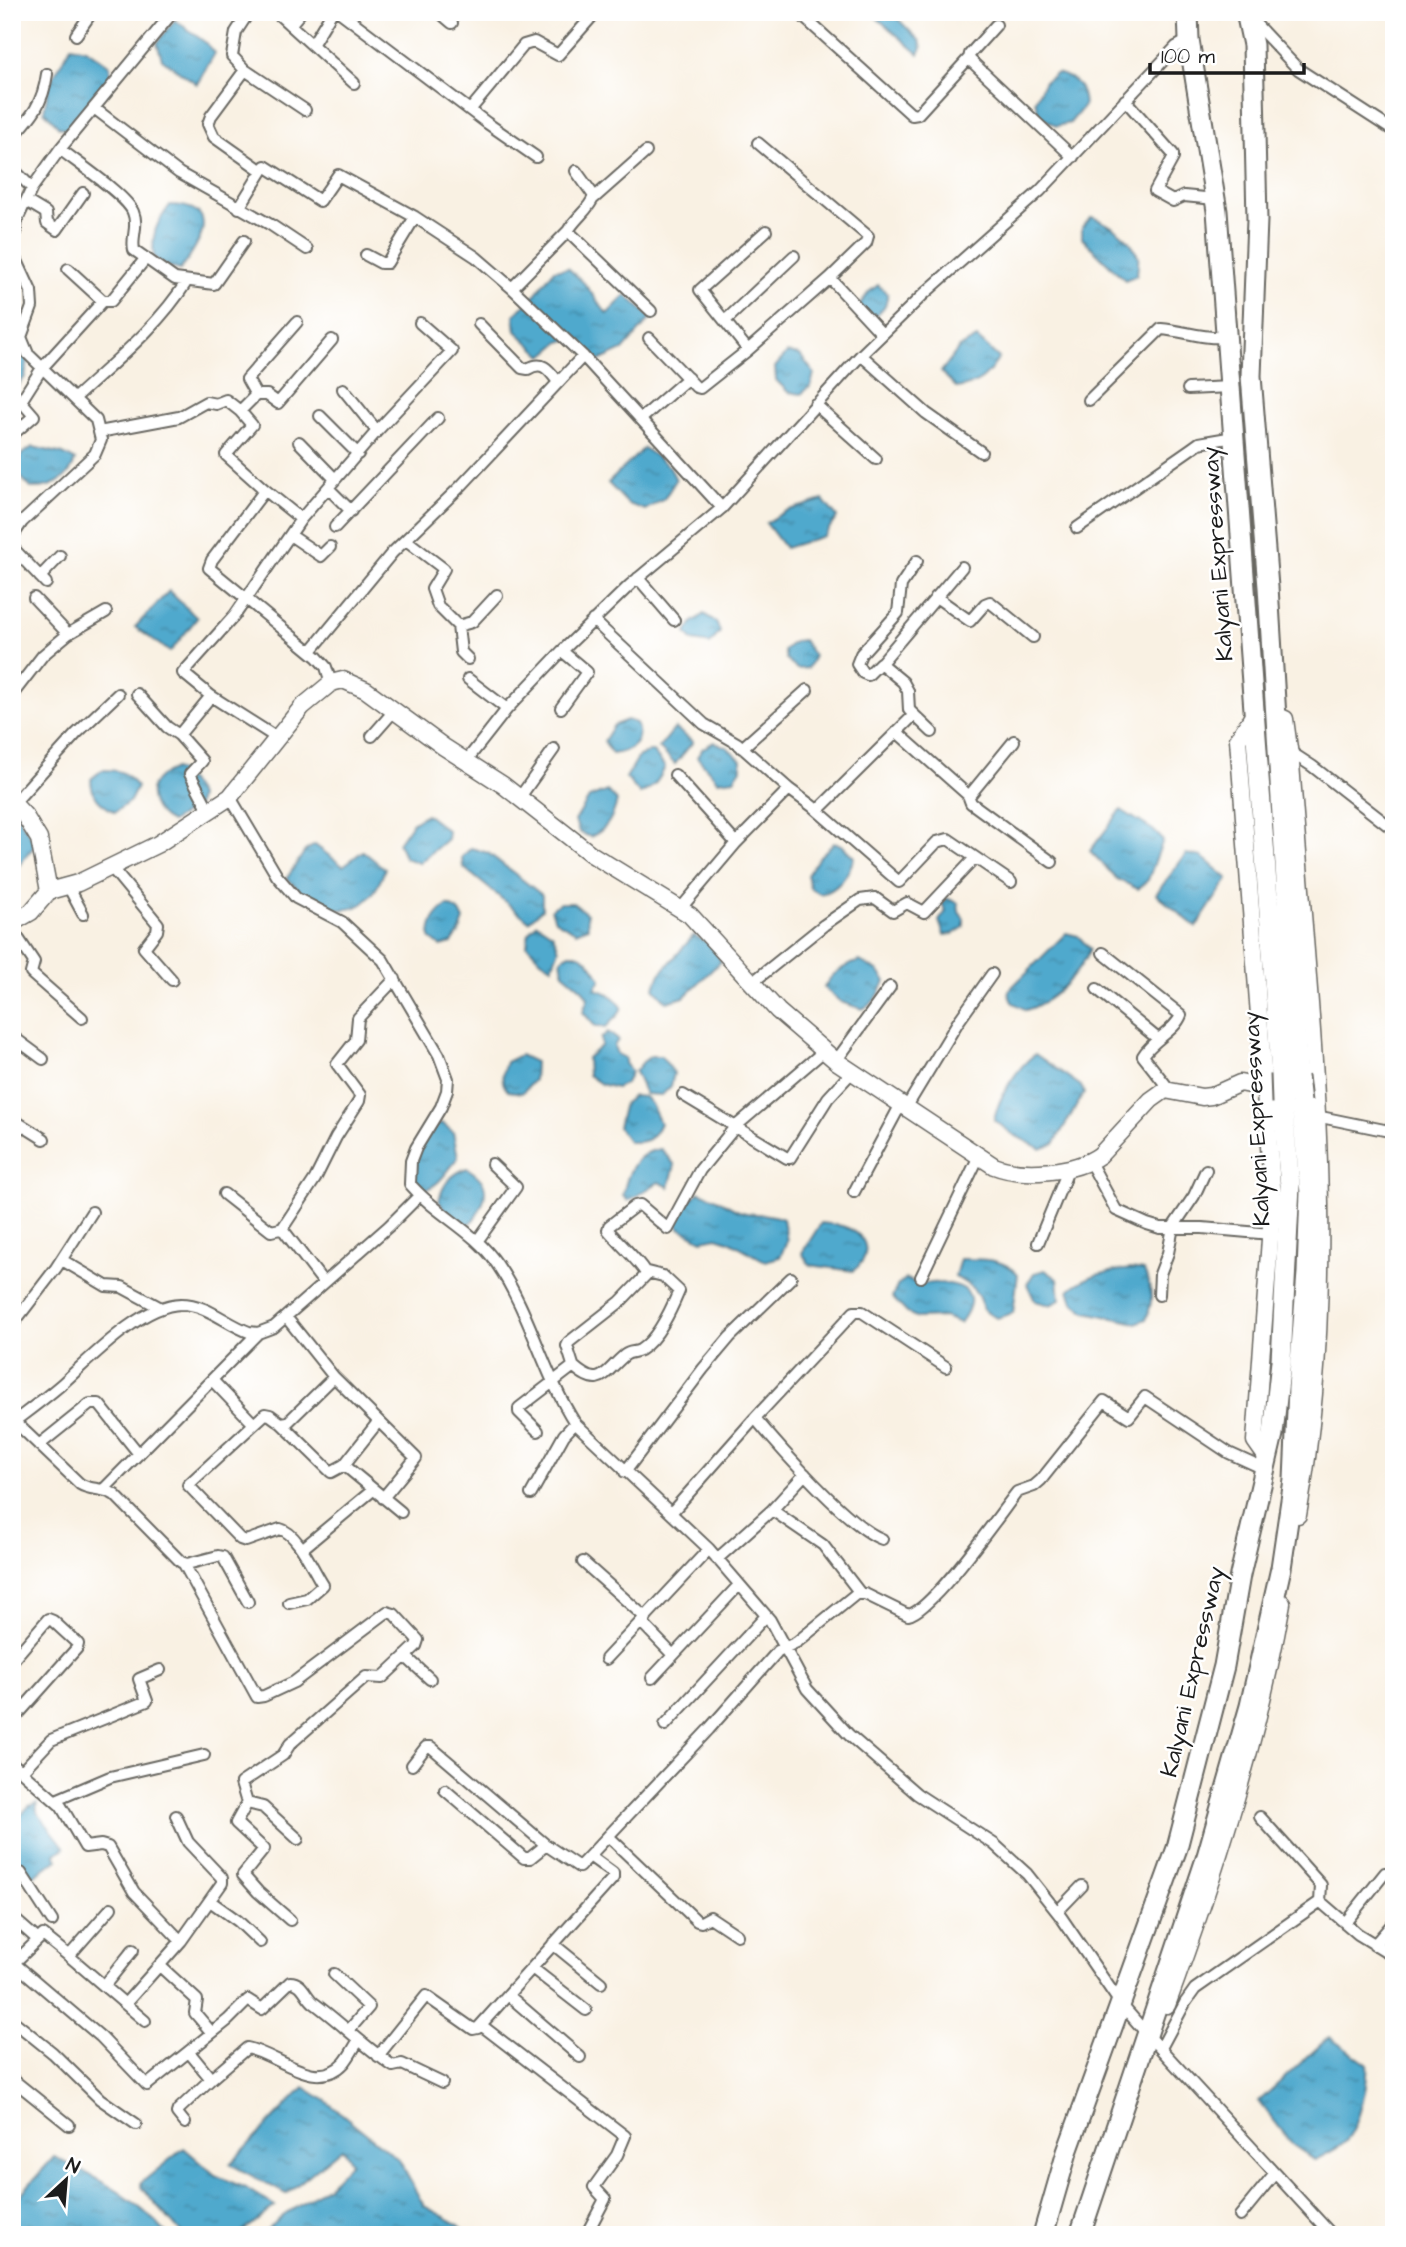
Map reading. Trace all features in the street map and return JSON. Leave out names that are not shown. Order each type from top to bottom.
[{"type":"highway","name":"Kalyani Expressway","points":[[1080,2235],[1154,2041],[1250,1706],[1281,1568],[1294,1480],[1307,1273],[1310,1192],[1299,1098],[1290,1075],[1254,714],[1214,199],[1189,40],[1188,12]]},
{"type":"highway","name":"Kalyani Expressway","points":[[1247,14],[1253,46],[1257,220],[1251,376],[1276,715],[1290,1075]]},
{"type":"highway","name":"Kalyani Expressway","points":[[1043,2235],[1067,2152],[1180,1835],[1224,1666],[1240,1575],[1273,1434],[1281,1361],[1290,1185],[1299,1098]]},
{"type":"street","points":[[76,35],[92,12]]},
{"type":"street","points":[[12,537],[22,522],[95,454],[101,440],[96,420],[28,354],[21,337],[32,307],[31,291],[13,252],[17,220],[32,188],[60,149],[173,12]]},
{"type":"street","points":[[249,12],[236,32],[232,56],[245,71],[305,110]]},
{"type":"street","points":[[276,12],[354,83]]},
{"type":"street","points":[[290,25],[301,12]]},
{"type":"street","points":[[312,45],[332,12]]},
{"type":"street","points":[[340,12],[536,157]]},
{"type":"street","points":[[439,12],[452,23]]},
{"type":"street","points":[[470,110],[524,45],[534,42],[558,55],[596,12]]},
{"type":"street","points":[[798,12],[912,115],[918,114],[996,25]]},
{"type":"street","points":[[1247,14],[1298,69],[1394,131]]},
{"type":"street","points":[[467,760],[507,709],[562,650],[638,578],[722,508],[861,355],[924,294],[1040,191],[1176,47],[1189,40]]},
{"type":"street","points":[[969,58],[1073,157]]},
{"type":"street","points":[[245,71],[211,116],[208,124],[214,136],[262,171]]},
{"type":"street","points":[[12,138],[36,111],[43,95],[47,74]]},
{"type":"street","points":[[1125,100],[1173,154],[1155,191],[1173,201],[1184,196],[1214,199]]},
{"type":"street","points":[[94,108],[179,173],[271,225],[307,249]]},
{"type":"street","points":[[649,338],[698,388],[702,387],[748,351],[866,243],[868,236],[758,143]]},
{"type":"street","points":[[60,149],[132,209],[137,227],[132,241],[134,250],[174,279],[214,284],[244,240]]},
{"type":"street","points":[[512,288],[568,231],[594,198],[646,152]]},
{"type":"street","points":[[239,208],[265,166],[320,201],[338,175],[415,217],[476,257],[512,288],[583,356],[722,508]]},
{"type":"street","points":[[13,170],[32,188]]},
{"type":"street","points":[[576,171],[594,193],[594,198]]},
{"type":"street","points":[[26,201],[46,214],[47,223],[57,230],[83,193]]},
{"type":"street","points":[[366,255],[381,263],[387,262],[415,217]]},
{"type":"street","points":[[568,231],[651,311]]},
{"type":"street","points":[[748,351],[700,290],[766,231]]},
{"type":"street","points":[[725,321],[794,256]]},
{"type":"street","points":[[68,269],[103,301],[111,302],[146,258]]},
{"type":"street","points":[[830,278],[882,334]]},
{"type":"street","points":[[75,398],[148,330],[172,304],[187,281]]},
{"type":"street","points":[[12,435],[34,416],[21,401],[42,368],[103,301]]},
{"type":"street","points":[[256,395],[247,379],[297,322]]},
{"type":"street","points":[[277,738],[211,696],[183,673],[234,615],[301,519],[377,431],[452,351],[420,323]]},
{"type":"street","points":[[480,324],[522,368],[542,365],[548,368],[558,382]]},
{"type":"street","points":[[1088,400],[1161,329],[1208,339],[1226,337]]},
{"type":"street","points":[[240,411],[256,395],[267,394],[278,403],[332,340]]},
{"type":"street","points":[[861,355],[926,413],[981,452]]},
{"type":"street","points":[[312,651],[406,540],[462,485],[583,356]]},
{"type":"street","points":[[641,419],[688,378]]},
{"type":"street","points":[[1188,389],[1230,387]]},
{"type":"street","points":[[343,389],[377,431]]},
{"type":"street","points":[[99,432],[179,417],[206,402],[216,404],[226,400],[252,425],[226,455],[301,519]]},
{"type":"street","points":[[815,404],[876,459]]},
{"type":"street","points":[[320,416],[358,454]]},
{"type":"street","points":[[335,527],[438,418]]},
{"type":"street","points":[[1077,528],[1192,447],[1234,437]]},
{"type":"street","points":[[299,442],[351,511]]},
{"type":"street","points":[[265,490],[212,560],[209,568],[312,651],[326,667],[331,683]]},
{"type":"street","points":[[290,535],[321,556],[330,547]]},
{"type":"street","points":[[406,540],[444,569],[432,589],[438,606],[458,626],[461,652],[467,659]]},
{"type":"street","points":[[12,547],[43,580],[60,556]]},
{"type":"street","points":[[917,561],[901,585],[898,612],[856,661],[859,669],[868,675],[962,567]]},
{"type":"street","points":[[638,578],[674,620]]},
{"type":"street","points":[[458,626],[472,622],[497,595]]},
{"type":"street","points":[[936,597],[970,621],[990,602],[1033,637]]},
{"type":"street","points":[[34,598],[68,634]]},
{"type":"street","points":[[12,695],[43,654],[68,634],[106,612]]},
{"type":"street","points":[[593,620],[712,730],[743,748],[899,882],[940,840],[948,839],[1012,882]]},
{"type":"street","points":[[561,708],[586,672],[562,650]]},
{"type":"street","points":[[881,663],[906,687],[908,707],[932,732]]},
{"type":"street","points":[[12,923],[31,912],[49,891],[68,886],[158,844],[230,796],[302,707],[331,683],[343,680],[354,684],[520,797],[591,854],[681,908],[700,924],[779,1011],[830,1056],[851,1073],[994,1166],[1013,1171],[1069,1168],[1090,1162],[1150,1100],[1161,1091],[1169,1089],[1202,1097],[1211,1096],[1240,1083],[1299,1098],[1316,1116],[1394,1132]]},
{"type":"street","points":[[468,680],[507,709]]},
{"type":"street","points":[[743,748],[807,690]]},
{"type":"street","points":[[49,891],[38,839],[25,816],[13,803],[60,751],[118,694]]},
{"type":"street","points":[[137,694],[202,761],[190,774],[209,810]]},
{"type":"street","points":[[179,735],[211,696]]},
{"type":"street","points":[[372,736],[394,711]]},
{"type":"street","points":[[1254,714],[1238,739],[1273,1199],[1255,1441],[1265,1464]]},
{"type":"street","points":[[818,810],[914,715]]},
{"type":"street","points":[[1276,715],[1285,719],[1289,751],[1299,1098]]},
{"type":"street","points":[[898,733],[969,796],[971,803],[1052,862]]},
{"type":"street","points":[[969,796],[1014,741]]},
{"type":"street","points":[[520,797],[554,749]]},
{"type":"street","points":[[1289,751],[1394,830]]},
{"type":"street","points":[[675,775],[736,843]]},
{"type":"street","points":[[681,908],[736,843],[789,789]]},
{"type":"street","points":[[230,796],[277,876],[296,898],[334,917],[378,954],[439,1055],[447,1079],[447,1091],[441,1107],[416,1149],[411,1161],[409,1180],[420,1195],[478,1240],[505,1277],[552,1381],[575,1423],[709,1549],[766,1616],[786,1647],[807,1689],[849,1735],[917,1794],[1003,1852],[1027,1874],[1057,1912],[1120,2003],[1332,2235]]},
{"type":"street","points":[[753,982],[824,925],[865,898],[875,898],[891,911],[896,911],[907,903],[924,912],[975,858]]},
{"type":"street","points":[[111,867],[158,924],[158,930],[144,948],[172,980]]},
{"type":"street","points":[[68,886],[83,914]]},
{"type":"street","points":[[12,929],[34,962],[31,973],[82,1018]]},
{"type":"street","points":[[1103,953],[1181,1014],[1178,1021],[1144,1052],[1143,1059],[1169,1089]]},
{"type":"street","points":[[854,1192],[904,1106],[992,974]]},
{"type":"street","points":[[224,1194],[271,1231],[282,1229],[359,1101],[360,1095],[337,1064],[356,1040],[358,1018],[395,979]]},
{"type":"street","points":[[647,1272],[640,1283],[620,1302],[569,1342],[567,1346],[573,1366],[590,1379],[601,1377],[626,1354],[639,1351],[658,1333],[679,1291],[663,1276],[647,1272],[622,1248],[608,1230],[609,1226],[640,1205],[668,1228],[701,1170],[735,1127],[830,1056],[890,987]]},
{"type":"street","points":[[1097,989],[1158,1039]]},
{"type":"street","points":[[12,1036],[43,1059]]},
{"type":"street","points":[[682,1095],[790,1158],[828,1098],[851,1073]]},
{"type":"street","points":[[1154,2041],[1217,1857],[1255,1722],[1275,1643],[1306,1472],[1321,1284],[1316,1116]]},
{"type":"street","points":[[12,1119],[44,1139]]},
{"type":"street","points":[[921,1277],[979,1156]]},
{"type":"street","points":[[1090,1162],[1116,1210],[1147,1224],[1160,1228],[1271,1234]]},
{"type":"street","points":[[478,1240],[516,1187],[492,1164]]},
{"type":"street","points":[[1038,1243],[1069,1168]]},
{"type":"street","points":[[1159,1295],[1160,1274],[1168,1256],[1173,1227],[1194,1196],[1206,1170]]},
{"type":"street","points":[[104,1489],[258,1333],[274,1327],[286,1317],[420,1195]]},
{"type":"street","points":[[16,1320],[62,1259],[92,1212]]},
{"type":"street","points":[[282,1229],[324,1283]]},
{"type":"street","points":[[62,1259],[106,1286],[122,1287],[159,1307]]},
{"type":"street","points":[[625,1472],[717,1353],[790,1278]]},
{"type":"street","points":[[258,1333],[241,1330],[218,1315],[198,1307],[181,1304],[159,1307],[113,1337],[60,1385],[13,1421],[82,1486],[104,1489],[115,1495],[184,1564],[257,1697],[294,1682],[387,1612],[394,1615],[418,1640],[381,1678],[366,1677],[290,1744],[283,1755],[242,1783],[247,1803],[236,1823],[264,1850],[243,1875],[290,1920]]},
{"type":"street","points":[[671,1513],[755,1418],[856,1311],[862,1312],[946,1367]]},
{"type":"street","points":[[286,1317],[334,1377],[416,1460],[383,1498]]},
{"type":"street","points":[[538,1431],[519,1410],[573,1366]]},
{"type":"street","points":[[281,1423],[288,1422],[334,1377]]},
{"type":"street","points":[[212,1380],[254,1424]]},
{"type":"street","points":[[772,1510],[823,1545],[860,1593],[911,1615],[941,1587],[1017,1492],[1034,1486],[1041,1480],[1104,1401],[1129,1418],[1145,1397],[1229,1453],[1265,1464]]},
{"type":"street","points":[[39,1445],[90,1404],[94,1404],[99,1405],[139,1454]]},
{"type":"street","points":[[289,1603],[307,1599],[323,1586],[290,1534],[284,1529],[246,1541],[240,1539],[188,1487],[189,1482],[268,1413],[331,1472],[344,1465],[378,1422]]},
{"type":"street","points":[[755,1418],[805,1474],[872,1536],[882,1539]]},
{"type":"street","points":[[531,1494],[564,1435],[575,1423]]},
{"type":"street","points":[[344,1465],[401,1512]]},
{"type":"street","points":[[717,1559],[772,1510],[805,1474]]},
{"type":"street","points":[[302,1549],[373,1490]]},
{"type":"street","points":[[606,1659],[709,1549]]},
{"type":"street","points":[[184,1564],[223,1557],[248,1602]]},
{"type":"street","points":[[583,1562],[644,1620],[673,1655]]},
{"type":"street","points":[[652,1678],[739,1585]]},
{"type":"street","points":[[412,1765],[423,1750],[431,1747],[546,1845],[577,1867],[591,1857],[778,1651],[797,1642],[835,1609],[860,1593]]},
{"type":"street","points":[[665,1725],[766,1616]]},
{"type":"street","points":[[12,1661],[48,1619],[53,1620],[78,1644],[12,1721]]},
{"type":"street","points":[[405,1656],[430,1679]]},
{"type":"street","points":[[22,1771],[51,1740],[146,1701],[139,1679],[160,1670]]},
{"type":"street","points":[[56,1800],[118,1775],[204,1755]]},
{"type":"street","points":[[12,1763],[65,1810],[85,1847],[108,1847],[134,1892],[181,1941]]},
{"type":"street","points":[[445,1790],[524,1858],[530,1858],[546,1845]]},
{"type":"street","points":[[247,1803],[264,1808],[298,1839]]},
{"type":"street","points":[[125,2004],[181,1941],[223,1880],[188,1842],[176,1816]]},
{"type":"street","points":[[1260,1817],[1321,1885],[1320,1902]]},
{"type":"street","points":[[608,1836],[695,1920],[701,1922],[710,1917],[737,1934]]},
{"type":"street","points":[[378,2056],[426,1997],[476,2030],[614,1877],[613,1873],[591,1857]]},
{"type":"street","points":[[12,1876],[16,1872],[21,1874],[52,1921]]},
{"type":"street","points":[[1345,1923],[1385,1873]]},
{"type":"street","points":[[1057,1912],[1082,1886]]},
{"type":"street","points":[[211,1901],[242,1924],[260,1942]]},
{"type":"street","points":[[1154,2041],[1195,1989],[1320,1902]]},
{"type":"street","points":[[1320,1902],[1374,1945],[1394,1956]]},
{"type":"street","points":[[69,1955],[111,1908]]},
{"type":"street","points":[[12,1917],[37,1939]]},
{"type":"street","points":[[1374,1945],[1394,1922]]},
{"type":"street","points":[[145,2021],[45,1936],[37,1939],[13,1964],[101,2037],[147,2085],[248,2000],[262,2009],[293,1981],[299,1984],[312,2002],[349,2029],[378,2056],[393,2066],[402,2064],[442,2083]]},
{"type":"street","points":[[553,1944],[601,1983]]},
{"type":"street","points":[[104,1986],[133,1950]]},
{"type":"street","points":[[160,1966],[197,2000],[195,2013],[212,2033]]},
{"type":"street","points":[[532,1968],[586,2010]]},
{"type":"street","points":[[334,1974],[369,2007],[349,2029]]},
{"type":"street","points":[[508,1995],[580,2057]]},
{"type":"street","points":[[12,2020],[53,2053],[100,2099],[136,2124]]},
{"type":"street","points":[[481,2025],[625,2136],[617,2155],[594,2187],[605,2199],[586,2235]]},
{"type":"street","points":[[185,2123],[177,2113],[178,2110],[247,2048],[259,2050],[303,2073],[332,2072],[344,2063],[359,2039]]},
{"type":"street","points":[[189,2052],[211,2079]]},
{"type":"street","points":[[12,2079],[69,2125]]},
{"type":"street","points":[[1240,2216],[1275,2173]]},
{"type":"water","points":[[870,12],[891,12],[920,41],[922,48],[919,54]]},
{"type":"water","points":[[175,20],[215,53],[197,84],[162,59],[157,43]]},
{"type":"water","points":[[71,46],[86,49],[110,66],[111,81],[71,130],[59,127],[44,111],[49,84]]},
{"type":"water","points":[[1057,73],[1069,77],[1077,84],[1084,106],[1070,123],[1056,126],[1039,115],[1035,100],[1045,81]]},
{"type":"water","points":[[170,205],[187,207],[197,212],[202,219],[200,238],[180,270],[165,266],[154,257],[153,242],[156,230]]},
{"type":"water","points":[[1092,217],[1113,228],[1131,244],[1138,257],[1137,275],[1125,280],[1082,238],[1082,227]]},
{"type":"water","points":[[568,268],[584,283],[607,314],[626,295],[651,318],[623,350],[599,361],[589,357],[574,338],[560,342],[543,356],[516,331],[514,315],[529,302],[554,270]]},
{"type":"water","points":[[878,285],[888,294],[885,306],[871,321],[859,306]]},
{"type":"water","points":[[12,337],[28,361],[25,377],[12,393]]},
{"type":"water","points":[[977,338],[999,358],[982,379],[957,388],[941,372],[959,348]]},
{"type":"water","points":[[787,353],[800,355],[814,373],[811,386],[801,394],[788,392],[776,380],[775,367]]},
{"type":"water","points":[[33,447],[63,454],[75,460],[69,473],[52,485],[31,488],[17,473],[22,454]]},
{"type":"water","points":[[644,448],[670,467],[676,480],[664,499],[645,510],[628,504],[608,483]]},
{"type":"water","points":[[823,500],[837,517],[824,536],[785,548],[766,523],[786,511]]},
{"type":"water","points":[[169,591],[197,618],[170,652],[135,627]]},
{"type":"water","points":[[704,614],[716,622],[720,632],[710,644],[693,641],[686,633],[693,622]]},
{"type":"water","points":[[803,640],[814,656],[808,668],[797,669],[786,659],[784,650],[795,641]]},
{"type":"water","points":[[627,720],[636,723],[637,741],[625,751],[612,754],[604,741],[614,725]]},
{"type":"water","points":[[675,728],[693,742],[675,764],[659,748]]},
{"type":"water","points":[[714,742],[727,747],[741,760],[741,769],[734,779],[718,781],[697,757],[703,748]]},
{"type":"water","points":[[652,751],[665,767],[656,783],[640,794],[626,778],[639,756]]},
{"type":"water","points":[[174,769],[183,772],[199,796],[197,806],[171,822],[155,808],[151,789],[159,777]]},
{"type":"water","points":[[102,770],[122,772],[137,787],[130,801],[115,812],[101,803],[93,790],[91,779]]},
{"type":"water","points":[[607,791],[617,801],[608,822],[601,831],[590,837],[579,832],[575,821],[589,798]]},
{"type":"water","points":[[12,808],[36,844],[12,874]]},
{"type":"water","points":[[1121,810],[1153,830],[1163,840],[1148,880],[1138,889],[1117,879],[1090,851]]},
{"type":"water","points":[[426,814],[448,831],[447,839],[419,863],[405,858],[398,843],[412,823]]},
{"type":"water","points":[[834,843],[842,845],[854,857],[842,881],[820,894],[810,888],[807,875],[820,856]]},
{"type":"water","points":[[315,845],[343,866],[363,851],[385,869],[376,888],[366,900],[354,908],[328,907],[314,901],[287,878],[305,851]]},
{"type":"water","points":[[471,848],[488,853],[542,895],[542,909],[529,921],[463,867],[462,857]]},
{"type":"water","points":[[1186,854],[1202,857],[1228,879],[1196,927],[1156,894]]},
{"type":"water","points":[[946,898],[958,903],[964,927],[953,934],[944,935],[939,921],[946,911],[942,904]]},
{"type":"water","points":[[560,903],[573,903],[587,914],[588,927],[576,932],[555,920],[551,909]]},
{"type":"water","points":[[448,905],[460,912],[464,920],[452,943],[440,946],[430,938],[431,928],[434,919]]},
{"type":"water","points":[[537,923],[553,934],[559,949],[552,967],[527,945],[529,932]]},
{"type":"water","points":[[1066,933],[1078,936],[1090,949],[1072,977],[1055,994],[1036,1006],[1026,1010],[1012,1002],[1008,993],[1011,988]]},
{"type":"water","points":[[694,935],[711,945],[721,961],[684,997],[667,1002],[654,988],[660,974]]},
{"type":"water","points":[[570,953],[589,962],[601,979],[595,989],[610,995],[622,1007],[606,1027],[595,1026],[583,1012],[588,998],[582,989],[563,973],[561,959]]},
{"type":"water","points":[[860,961],[879,972],[885,981],[876,998],[862,1009],[841,1002],[824,988],[830,978],[839,971]]},
{"type":"water","points":[[608,1032],[618,1040],[614,1046],[617,1054],[625,1058],[631,1072],[626,1083],[616,1088],[601,1084],[588,1075],[587,1058],[601,1046],[601,1038]]},
{"type":"water","points":[[1035,1054],[1081,1086],[1084,1093],[1054,1144],[1041,1149],[1014,1135],[994,1120],[1009,1084]]},
{"type":"water","points":[[520,1055],[535,1062],[534,1080],[522,1093],[508,1091],[502,1077],[506,1062]]},
{"type":"water","points":[[651,1056],[661,1056],[674,1073],[671,1086],[662,1095],[645,1094],[635,1072]]},
{"type":"water","points":[[633,1096],[645,1097],[660,1123],[649,1139],[640,1142],[629,1142],[618,1127],[624,1103]]},
{"type":"water","points":[[442,1123],[453,1132],[458,1157],[436,1184],[418,1191],[410,1179],[418,1149],[429,1128]]},
{"type":"water","points":[[661,1149],[675,1165],[669,1187],[659,1182],[628,1201],[623,1196],[634,1165],[645,1154]]},
{"type":"water","points":[[467,1168],[484,1184],[485,1194],[480,1210],[467,1225],[451,1217],[439,1201],[448,1181]]},
{"type":"water","points":[[699,1192],[739,1211],[783,1219],[787,1241],[780,1257],[765,1261],[729,1241],[717,1237],[702,1240],[679,1228],[675,1219]]},
{"type":"water","points":[[821,1223],[845,1227],[859,1235],[863,1241],[863,1259],[853,1271],[810,1265],[802,1253]]},
{"type":"water","points":[[960,1259],[999,1262],[1018,1274],[1013,1313],[997,1318],[987,1312],[973,1289],[955,1276]]},
{"type":"water","points":[[1130,1269],[1144,1271],[1149,1284],[1151,1301],[1146,1319],[1136,1323],[1086,1312],[1073,1302],[1069,1290],[1083,1280]]},
{"type":"water","points":[[1045,1270],[1058,1279],[1060,1300],[1050,1305],[1035,1301],[1027,1284],[1034,1273]]},
{"type":"water","points":[[905,1279],[922,1284],[949,1284],[964,1289],[970,1299],[970,1306],[960,1323],[944,1317],[918,1318],[907,1313],[892,1297],[898,1285]]},
{"type":"water","points":[[37,1803],[37,1812],[65,1848],[55,1854],[58,1859],[29,1879],[12,1860],[12,1825],[29,1806]]},
{"type":"water","points":[[1329,2037],[1367,2064],[1366,2082],[1362,2106],[1349,2137],[1337,2148],[1315,2160],[1293,2145],[1259,2101]]},
{"type":"water","points":[[304,2087],[326,2101],[399,2160],[424,2206],[458,2224],[468,2235],[261,2235],[283,2216],[328,2186],[351,2162],[342,2148],[286,2194],[230,2164]]},
{"type":"water","points":[[184,2148],[215,2175],[245,2188],[275,2206],[239,2235],[183,2235],[141,2187],[141,2183]]},
{"type":"water","points":[[54,2157],[101,2181],[128,2199],[168,2235],[12,2235],[12,2204]]}]
